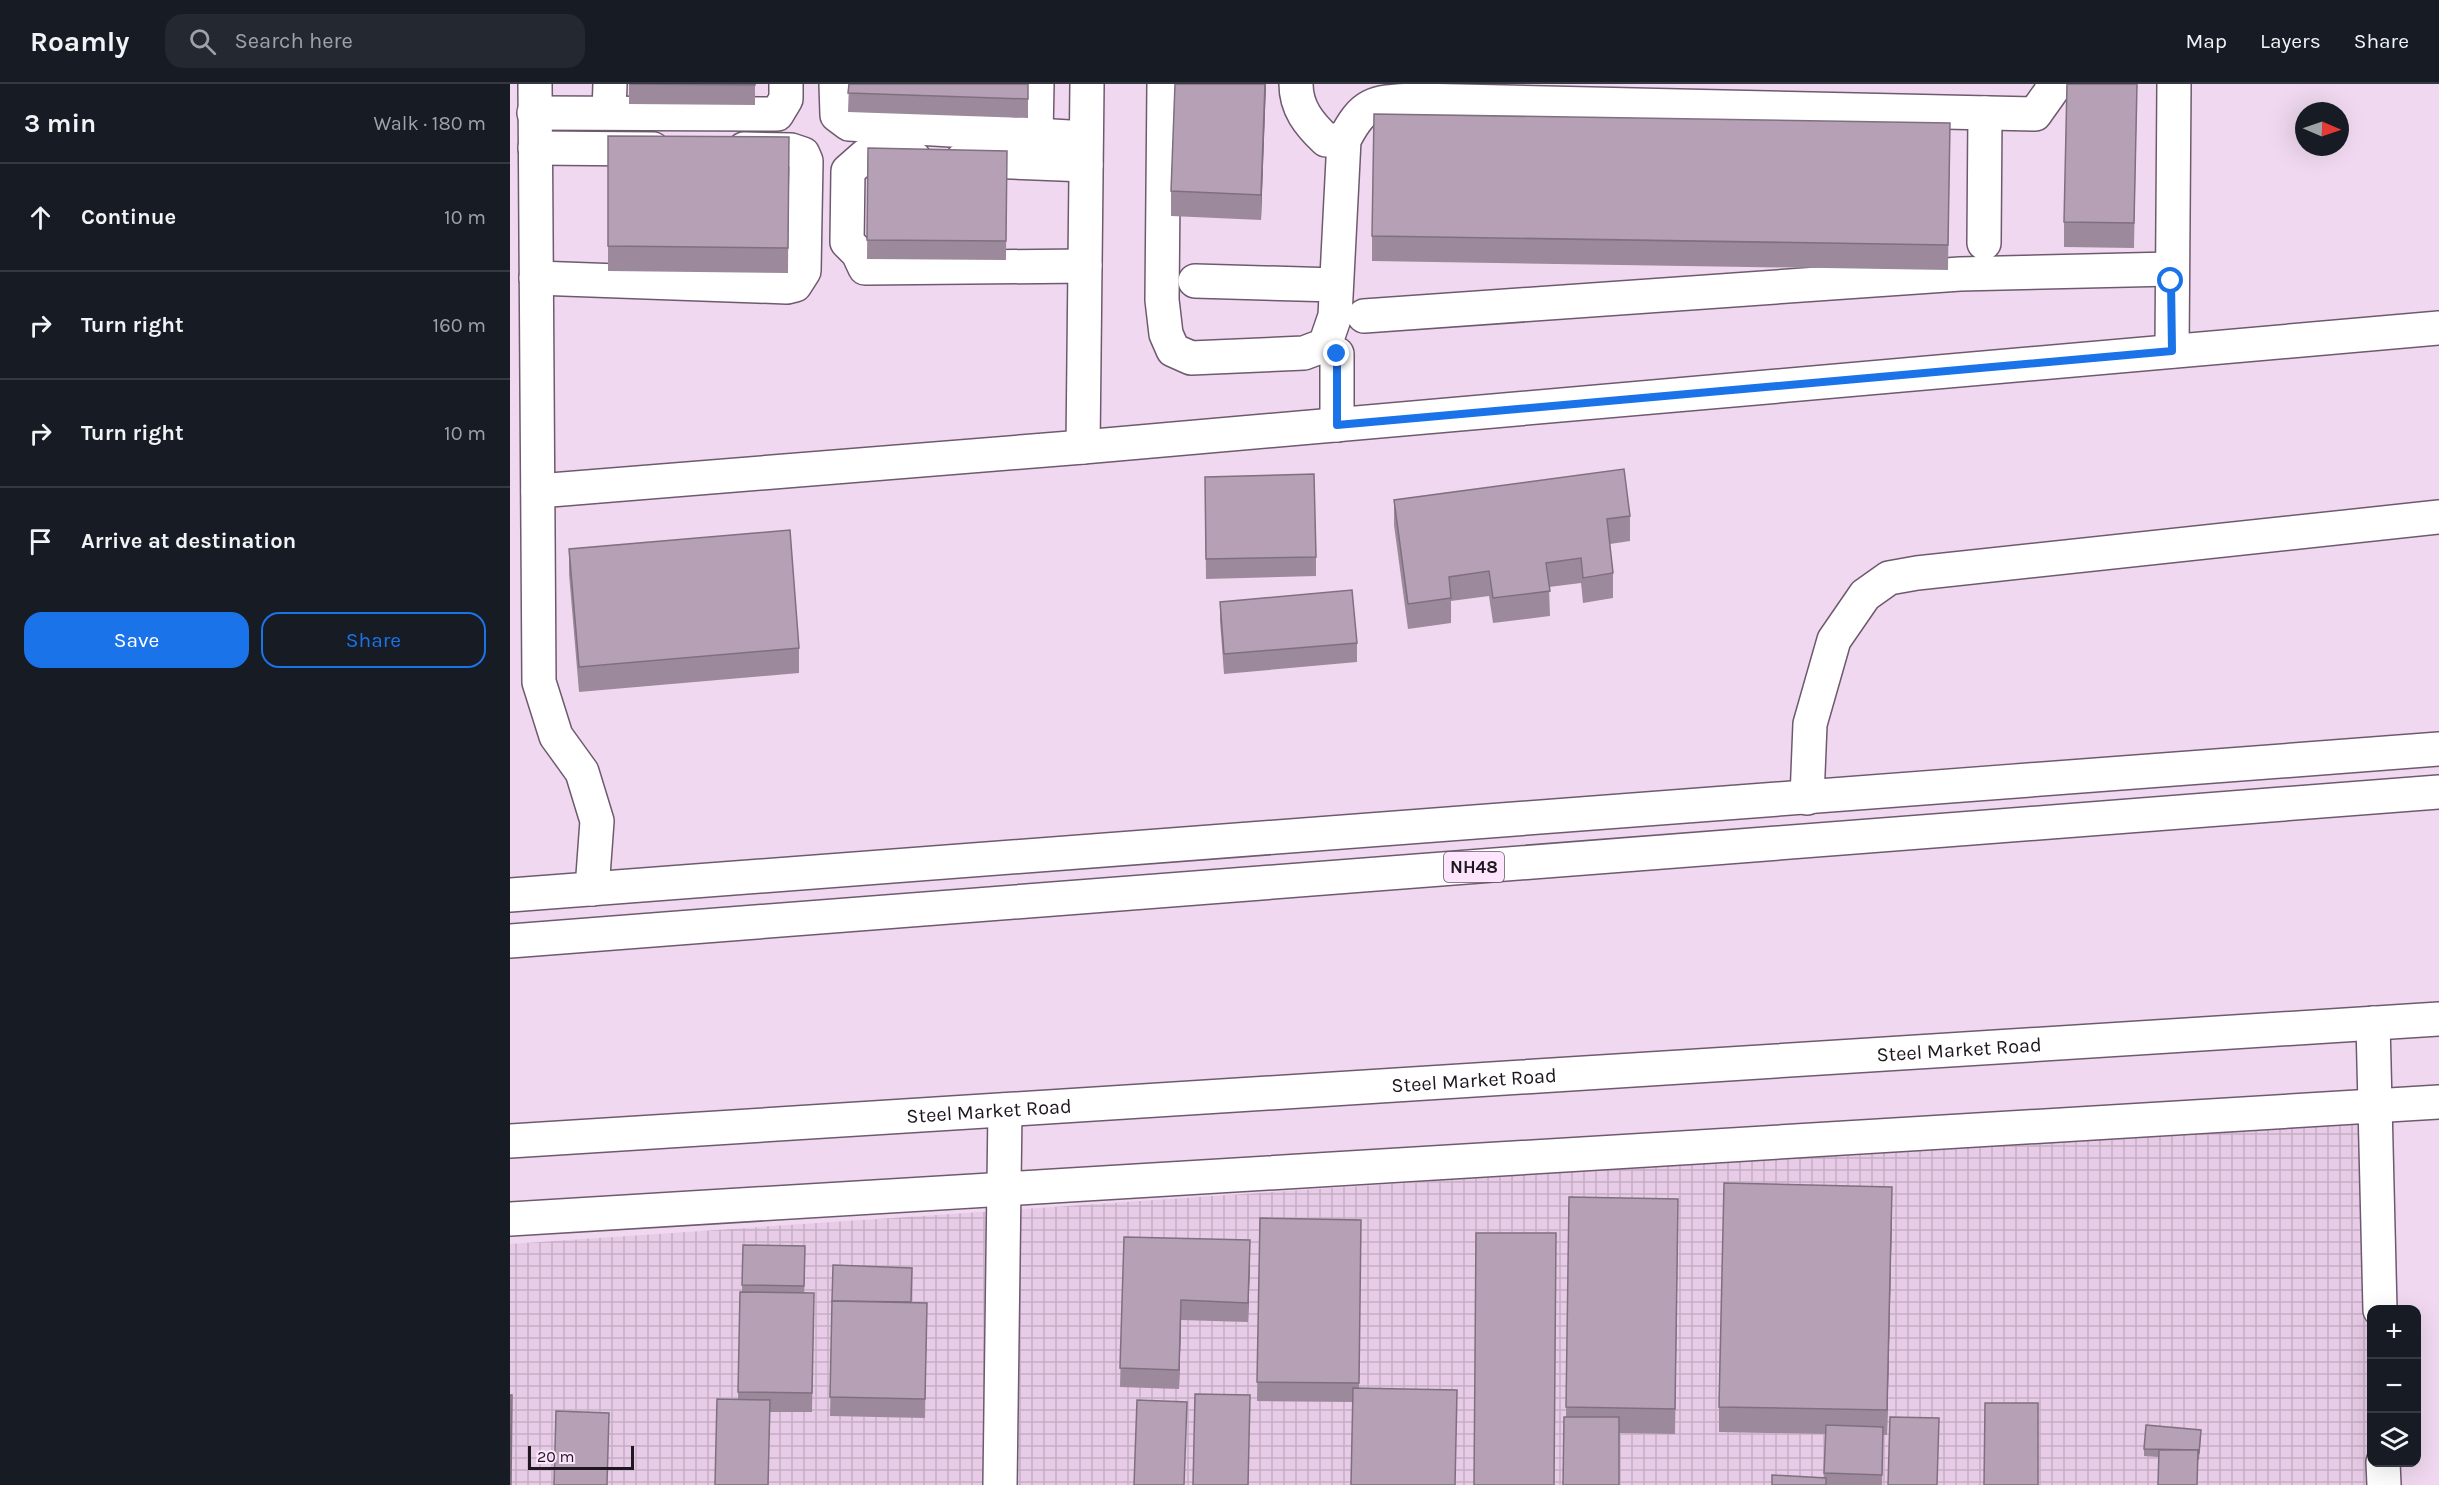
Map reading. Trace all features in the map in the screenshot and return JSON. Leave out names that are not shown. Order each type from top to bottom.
[{"type":"main road","points":[[592,889],[597,821],[582,772],[556,736],[539,682],[535,98],[610,98],[777,114],[786,99],[786,84]]},
{"type":"main road","points":[[836,84],[837,115],[849,124],[1036,135],[1086,151]]},
{"type":"main road","points":[[1036,135],[1037,84]]},
{"type":"main road","points":[[1083,447],[1087,84]]},
{"type":"main road","points":[[1164,84],[1162,300],[1166,334],[1173,350],[1191,358],[1304,353],[1325,345],[1335,316],[1344,140],[1357,116],[1379,101],[2035,114],[2052,90],[2052,84]]},
{"type":"main road","points":[[1296,84],[1296,96],[1309,124],[1326,140],[1344,140]]},
{"type":"main road","points":[[2172,351],[2174,84]]},
{"type":"main road","points":[[1984,243],[1985,112]]},
{"type":"main road","points":[[535,148],[791,150],[803,154],[806,161],[804,271],[795,285],[787,287],[536,278]]},
{"type":"main road","points":[[1085,266],[865,268],[858,253],[847,242],[848,171],[865,156],[1086,151]]},
{"type":"main road","points":[[1364,316],[1960,274],[2171,269]]},
{"type":"main road","points":[[1195,281],[1336,285]]},
{"type":"main road","points":[[538,490],[1083,447],[2439,328]]},
{"type":"main road","points":[[1337,354],[1337,425]]},
{"type":"main road","points":[[1807,798],[1810,724],[1834,640],[1865,595],[1889,578],[1917,573],[2439,517]]},
{"type":"main road","name":"NH48","points":[[510,895],[2439,750]]},
{"type":"main road","name":"NH48","points":[[510,941],[2439,792]]},
{"type":"main road","name":"Steel Market Road","points":[[510,1141],[2439,1019]]},
{"type":"main road","points":[[2373,1023],[2380,1305]]},
{"type":"main road","points":[[510,1219],[2439,1102]]},
{"type":"main road","points":[[1000,1485],[1005,1110]]},
{"type":"main road","points":[[2383,1467],[2384,1485]]},
{"type":"shaded area","points":[[2390,1116],[2372,1305],[2367,1305],[2367,1467],[2373,1467],[2378,1485],[510,1485],[510,1244]]},
{"type":"building","points":[[629,84],[755,84],[755,85]]},
{"type":"building","points":[[849,84],[1028,84],[1028,99],[848,93]]},
{"type":"building","points":[[1175,84],[1265,84],[1261,195],[1171,191]]},
{"type":"building","points":[[2067,84],[2137,84],[2134,223],[2064,222]]},
{"type":"building","points":[[1374,114],[1950,123],[1948,245],[1372,236]]},
{"type":"building","points":[[608,136],[789,137],[788,248],[608,246]]},
{"type":"building","points":[[868,148],[1007,151],[1006,241],[867,240]]},
{"type":"building","points":[[1624,469],[1630,516],[1607,519],[1613,573],[1583,578],[1581,558],[1546,563],[1550,591],[1493,598],[1489,571],[1449,577],[1451,598],[1408,604],[1394,500]]},
{"type":"building","points":[[1314,474],[1316,557],[1206,559],[1205,477]]},
{"type":"building","points":[[790,530],[799,648],[579,667],[569,549]]},
{"type":"building","points":[[1352,590],[1357,643],[1224,654],[1220,602]]},
{"type":"building","points":[[1724,1183],[1892,1187],[1887,1410],[1719,1407]]},
{"type":"building","points":[[1569,1197],[1678,1199],[1675,1409],[1566,1407]]},
{"type":"building","points":[[1260,1218],[1361,1220],[1359,1383],[1257,1382]]},
{"type":"building","points":[[1476,1233],[1556,1233],[1554,1485],[1474,1485]]},
{"type":"building","points":[[1124,1237],[1250,1240],[1248,1303],[1181,1300],[1179,1370],[1120,1368]]},
{"type":"building","points":[[743,1245],[805,1246],[804,1286],[742,1285]]},
{"type":"building","points":[[833,1265],[912,1268],[911,1302],[832,1301]]},
{"type":"building","points":[[740,1292],[814,1293],[812,1393],[738,1392]]},
{"type":"building","points":[[832,1301],[927,1303],[925,1399],[830,1397]]},
{"type":"building","points":[[1353,1388],[1457,1390],[1455,1485],[1351,1485]]},
{"type":"building","points":[[1195,1394],[1250,1395],[1248,1485],[1193,1485]]},
{"type":"building","points":[[510,1395],[512,1395],[511,1485],[510,1485]]},
{"type":"building","points":[[717,1399],[770,1400],[768,1485],[715,1485]]},
{"type":"building","points":[[1137,1400],[1187,1402],[1184,1485],[1134,1485]]},
{"type":"building","points":[[1985,1403],[2038,1403],[2038,1485],[1984,1485]]},
{"type":"building","points":[[556,1411],[609,1413],[607,1485],[554,1485]]},
{"type":"building","points":[[1564,1417],[1619,1417],[1619,1485],[1563,1485]]},
{"type":"building","points":[[1890,1417],[1939,1418],[1937,1485],[1888,1485]]},
{"type":"building","points":[[1826,1425],[1883,1427],[1882,1475],[1824,1473]]},
{"type":"building","points":[[2146,1425],[2201,1430],[2199,1453],[2198,1450],[2144,1449]]},
{"type":"building","points":[[2159,1450],[2198,1450],[2197,1485],[2158,1485]]},
{"type":"building","points":[[1772,1475],[1826,1478],[1826,1485],[1772,1485]]},
{"type":"route","points":[[1337,354],[1337,425],[2172,351],[2171,281]]}]
